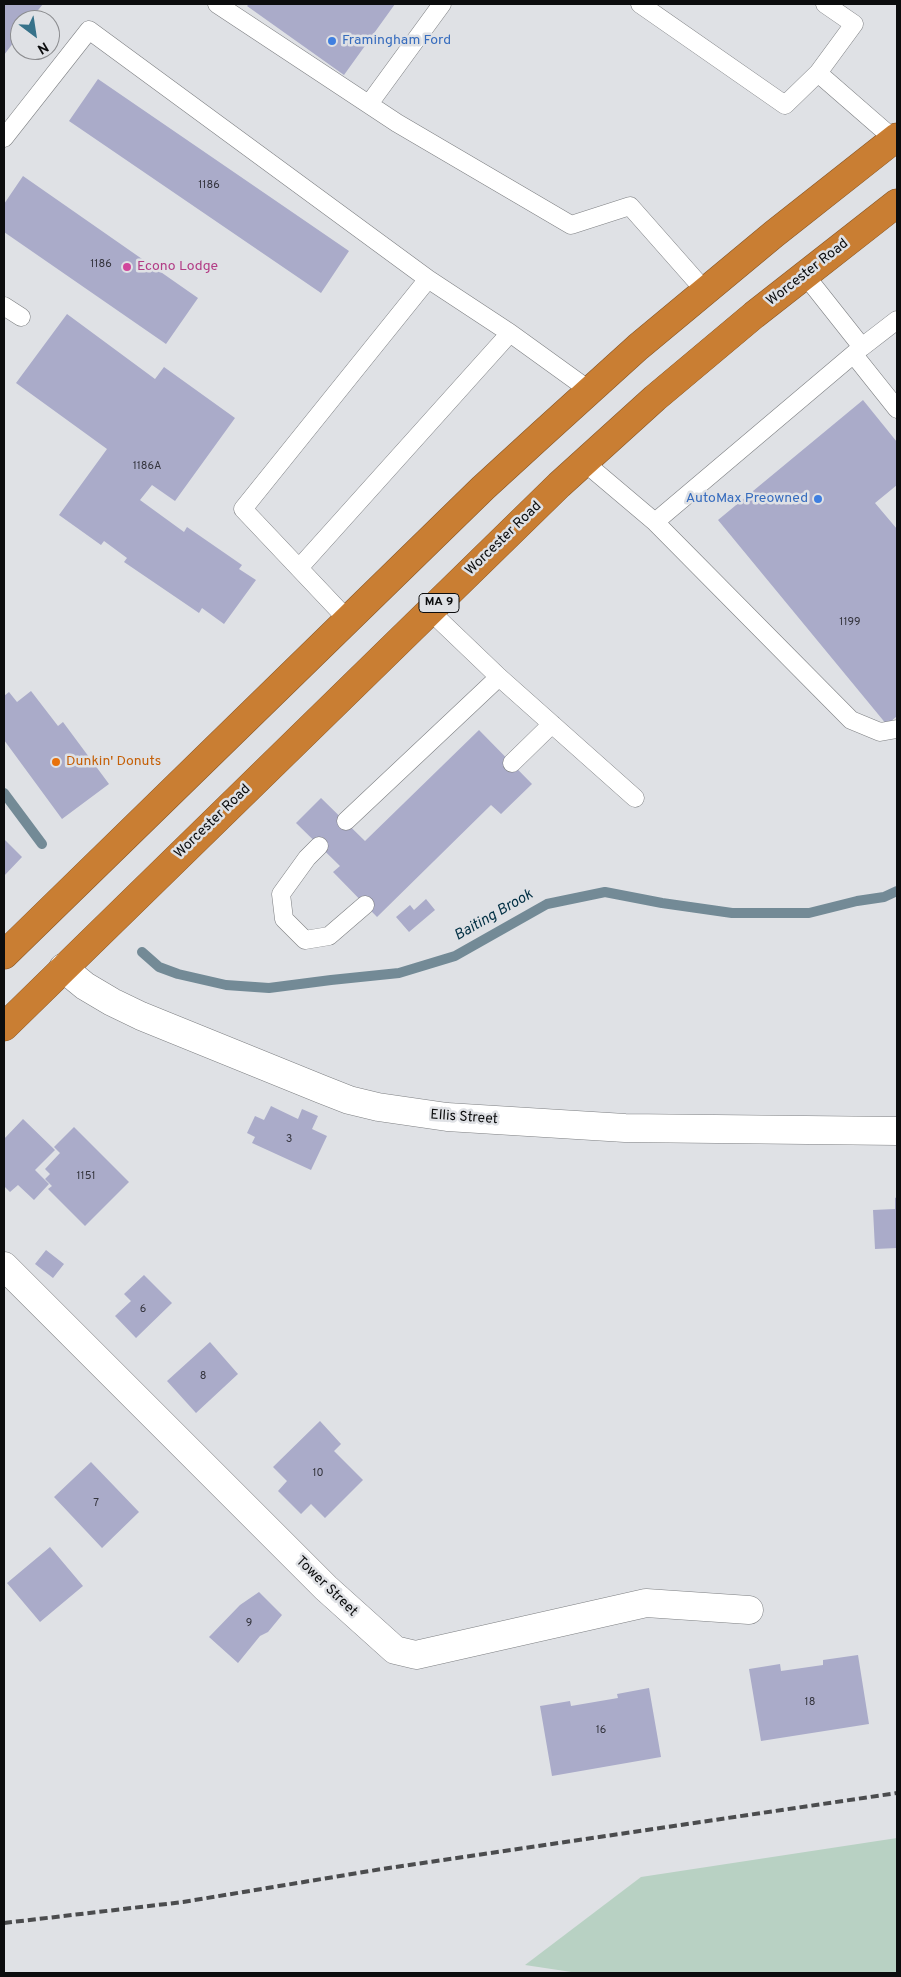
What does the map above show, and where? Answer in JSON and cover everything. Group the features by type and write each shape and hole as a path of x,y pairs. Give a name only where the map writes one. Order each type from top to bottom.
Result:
{"highway":[{"path":"4,952 483,488 589,390 704,291 896,138"},
{"name":"Worcester Road","path":"4,1027 584,462 655,398 805,275 897,203"}],"street":[{"name":"Ellis Street","path":"63,968 85,986 141,1016 349,1100 378,1107 447,1117 626,1128 897,1131"},
{"name":"Tower Street","path":"4,1266 326,1588 395,1650 416,1654 646,1603 749,1610"}],"lane":[{"path":"217,4 397,123 571,225 630,206 704,291"},
{"path":"369,104 442,4"},
{"path":"640,4 785,105 818,73 854,24 825,4"},
{"path":"4,138 88,30 428,279 589,390"},
{"path":"818,73 896,138"},
{"path":"805,275 897,409"},
{"path":"348,620 244,509 428,279"},
{"path":"4,306 22,317"},
{"path":"655,522 897,320"},
{"path":"299,568 510,334"},
{"path":"584,462 655,522 851,720 880,732 897,729"},
{"path":"430,611 499,677 635,798"},
{"path":"346,822 499,677"},
{"path":"512,763 552,724"},
{"path":"319,846 306,858 281,894 284,919 305,940 329,936 365,905"}],"green space":[{"path":"897,1838 897,1973 578,1973 525,1965 641,1877"}],"building":[{"path":"4,4 43,4 38,10 10,10 10,47 4,55"},
{"name":"Framingham Ford","path":"249,4 395,4 344,75 247,6"},
{"path":"98,79 349,251 321,293 69,121"},
{"path":"23,176 198,298 166,344 4,232 4,204"},
{"path":"67,314 155,379 164,367 235,418 175,501 152,485 140,500 184,532 187,527 242,565 239,569 256,580 224,624 202,608 199,613 124,562 127,558 104,541 101,545 59,515 107,449 16,383"},
{"path":"863,400 897,442 897,485 875,503 897,529 897,716 887,725 718,520"},
{"name":"Dunkin' Donuts","path":"31,691 58,726 63,722 109,784 62,819 4,740 4,696 9,692 17,702"},
{"path":"479,730 532,784 501,814 491,805 377,917 333,872 340,866 296,823 321,798 365,841"},
{"path":"4,839 22,857 4,876"},
{"path":"426,899 435,910 409,932 396,917 410,905 414,910"},
{"path":"271,1106 298,1119 302,1109 318,1116 312,1129 327,1136 311,1170 252,1143 255,1137 247,1133 255,1116 264,1120"},
{"path":"23,1119 55,1150 35,1170 49,1184 34,1200 18,1185 10,1192 4,1186 4,1139"},
{"path":"74,1127 129,1182 85,1226 48,1189 52,1186 45,1179 50,1174 45,1169 60,1153 54,1147"},
{"path":"897,1197 897,1248 875,1249 873,1210 895,1209 895,1198"},
{"path":"46,1250 64,1264 53,1278 35,1264"},
{"path":"144,1275 172,1303 136,1338 115,1316 131,1301 124,1294"},
{"path":"210,1342 238,1374 196,1413 167,1381"},
{"path":"320,1421 341,1444 334,1451 363,1480 325,1518 311,1504 301,1514 278,1491 287,1481 273,1467"},
{"path":"91,1462 139,1512 102,1548 54,1497"},
{"path":"50,1547 83,1586 40,1622 7,1583"},
{"path":"259,1592 282,1615 268,1632 260,1636 238,1663 209,1637 240,1605"},
{"path":"858,1655 869,1724 761,1741 749,1669 780,1664 781,1671 823,1665 823,1660"},
{"path":"649,1688 661,1757 552,1776 540,1706 570,1701 571,1706 618,1698 617,1694"}],"waterway":[{"name":"Baiting Brook","path":"4,793 42,844"},
{"name":"Baiting Brook","path":"142,952 159,967 178,974 226,985 269,988 399,973 455,956 547,904 605,892 662,903 732,913 809,913 857,901 884,897 897,891"}],"railway":[{"path":"4,1923 183,1902 382,1869 897,1793"}],"place":[{"name":"Framingham Ford","path":"332,41"},
{"name":"Econo Lodge","path":"127,267"},
{"name":"AutoMax Preowned","path":"818,499"},
{"name":"Dunkin' Donuts","path":"56,762"}]}
